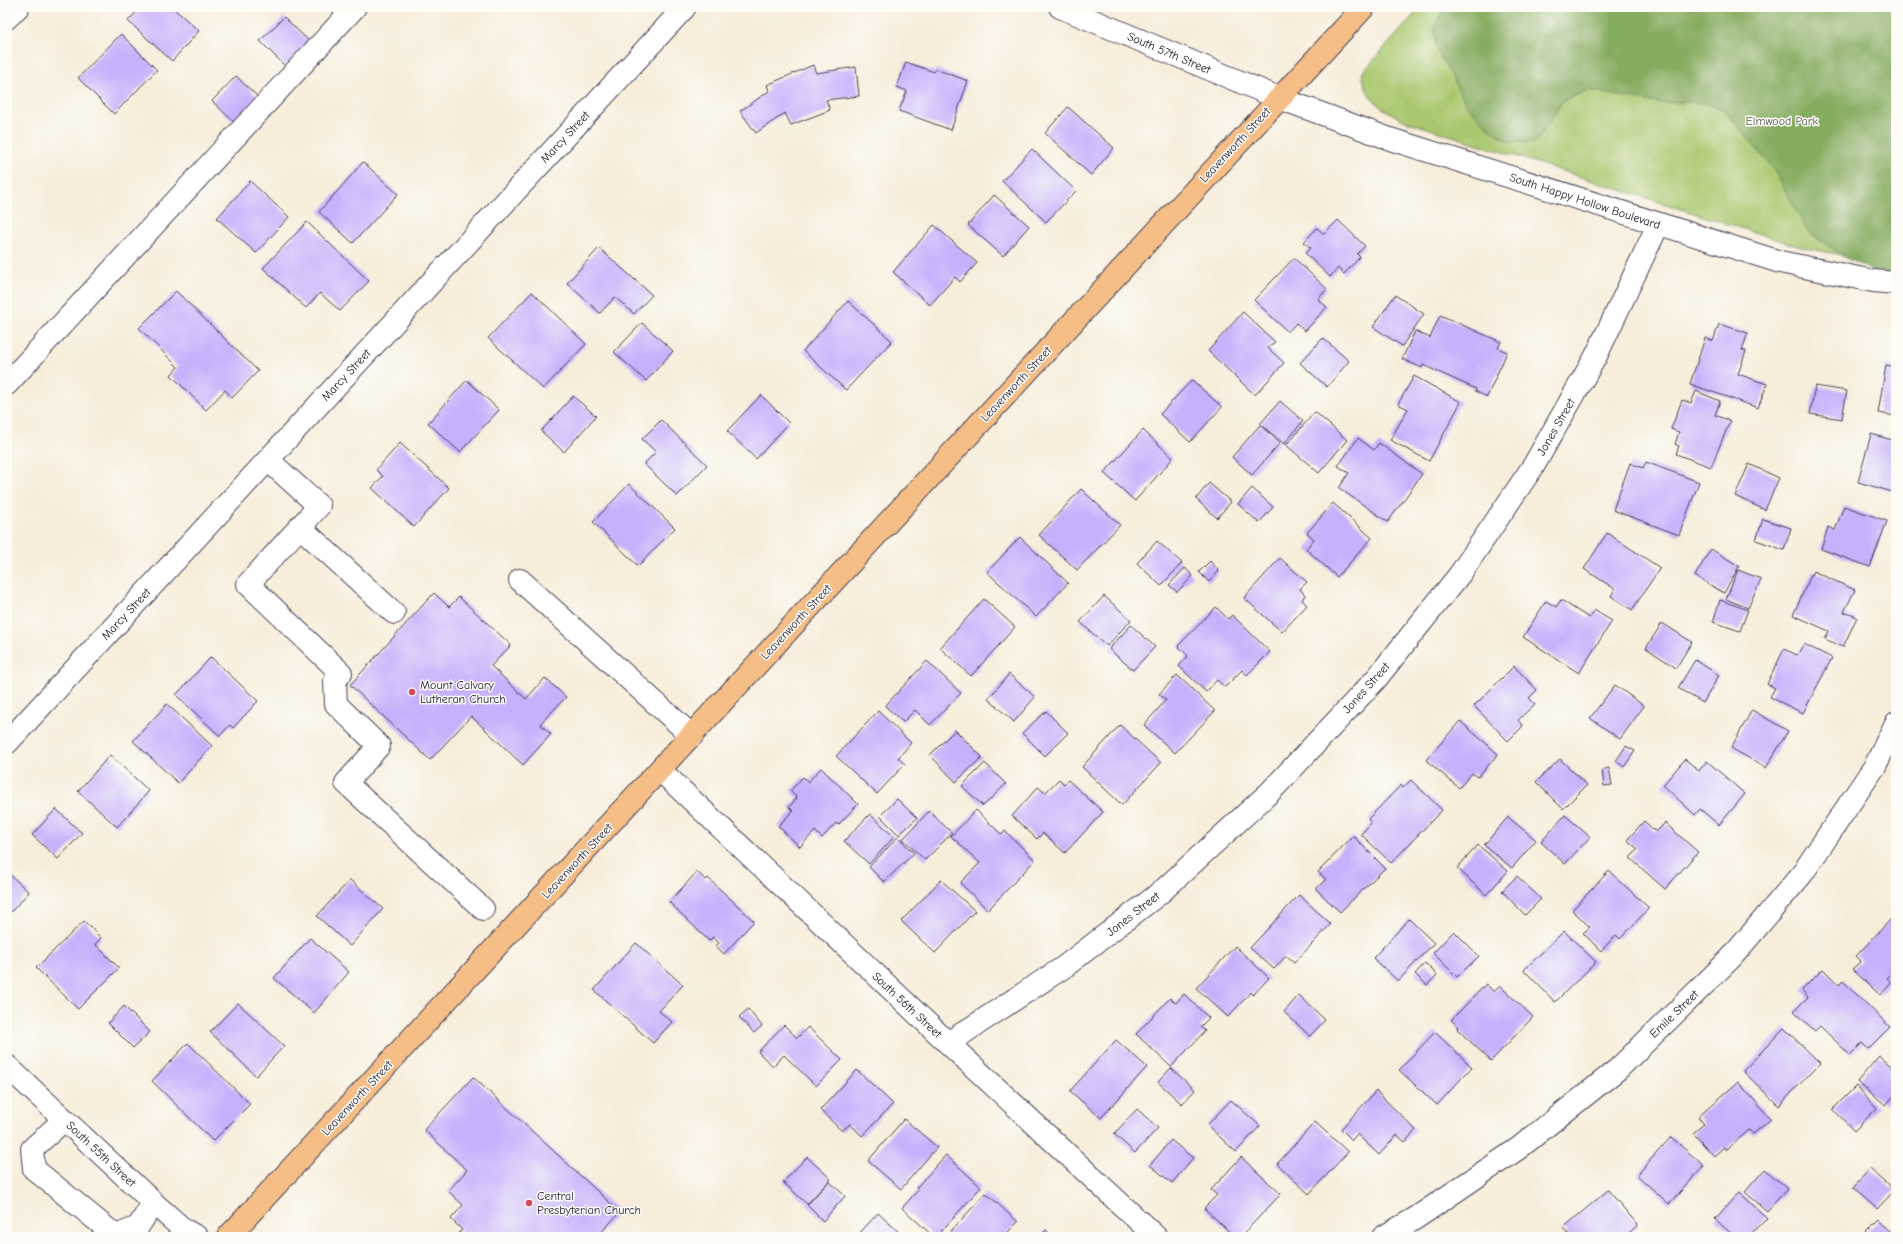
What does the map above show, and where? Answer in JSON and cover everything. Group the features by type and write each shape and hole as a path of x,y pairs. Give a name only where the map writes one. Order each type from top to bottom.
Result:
{"main road":[{"name":"Leavenworth Street","path":"228,1237 1364,7"}],"street":[{"path":"7,18 18,7"},
{"path":"7,384 355,7"},
{"name":"Marcy Street","path":"7,743 685,7"},
{"name":"South 57th Street","path":"1060,7 1279,98"},
{"name":"South Happy Hollow Boulevard","path":"1279,98 1390,139 1658,225 1780,262 1873,281 1896,283"},
{"name":"Jones Street","path":"948,1043 1064,967 1160,893 1271,790 1376,679 1460,574 1534,465 1596,356 1658,225"},
{"path":"268,460 319,506 248,584 341,673 335,681 336,704 379,746 346,783 483,909"},
{"path":"300,527 394,613"},
{"path":"520,580 692,736"},
{"name":"Emile Street","path":"1383,1237 1416,1218 1519,1148 1618,1069 1731,958 1802,874 1875,766 1895,725"},
{"name":"South 56th Street","path":"660,770 948,1043 1156,1237"},
{"name":"South 55th Street","path":"7,1066 154,1203 183,1228 197,1237"},
{"path":"64,1120 32,1149 34,1168 116,1236 138,1228 154,1203"}],"green space":[{"name":"Elmwood Park","path":"1421,7 1896,7 1884,263 1800,247 1405,121 1382,108 1371,98 1364,83 1362,73"},
{"name":"Elmwood Park","path":"1443,7 1896,7 1896,275 1883,276 1844,257 1808,232 1772,167 1723,108 1695,102 1657,103 1588,90 1562,102 1536,143 1509,142 1490,129 1467,106 1436,48 1435,28"}],"building":[{"path":"141,7 172,7 199,31 172,61 128,21"},
{"path":"284,17 311,43 287,68 260,41"},
{"path":"121,34 157,70 114,114 78,78"},
{"path":"906,62 934,72 936,69 968,81 951,130 899,111 907,91 897,87"},
{"path":"813,65 816,73 856,67 859,96 826,100 830,110 791,125 785,113 756,133 740,111 769,91 767,85"},
{"path":"236,76 259,98 235,123 212,101"},
{"path":"1068,107 1114,148 1091,175 1045,133"},
{"path":"1032,149 1076,191 1046,222 1002,181"},
{"path":"363,162 398,194 353,243 319,212"},
{"path":"250,181 289,217 256,253 217,218"},
{"path":"994,195 1029,226 1003,256 968,225"},
{"path":"1338,220 1365,246 1357,254 1360,257 1344,274 1338,268 1330,277 1305,253 1311,248 1304,242 1317,228 1324,234"},
{"path":"307,222 369,281 340,311 320,293 306,308 263,268"},
{"path":"934,225 977,263 960,282 955,277 930,305 893,272"},
{"path":"599,248 652,295 634,314 615,297 600,313 567,283"},
{"path":"1294,258 1327,289 1318,299 1327,307 1305,331 1296,323 1288,332 1254,300"},
{"path":"176,291 258,371 232,398 225,390 206,410 171,375 178,367 139,328"},
{"path":"532,292 586,344 543,389 488,338"},
{"path":"1395,295 1424,314 1402,346 1373,327"},
{"path":"848,301 892,341 846,390 803,351"},
{"path":"1243,312 1275,342 1268,348 1284,363 1255,395 1208,351"},
{"path":"1440,315 1501,342 1498,348 1507,352 1487,397 1475,391 1476,389 1423,365 1422,368 1402,359 1415,331 1430,338"},
{"path":"642,323 673,351 646,381 614,352"},
{"path":"1719,324 1748,333 1742,350 1746,351 1738,374 1767,384 1758,408 1690,384 1705,338 1713,341"},
{"path":"1323,338 1349,361 1327,387 1300,363"},
{"path":"1886,365 1896,367 1896,416 1878,413"},
{"path":"1414,376 1461,402 1429,461 1390,440 1408,409 1398,404"},
{"path":"467,380 499,410 460,452 428,423"},
{"path":"1192,380 1222,407 1190,442 1160,414"},
{"path":"1815,386 1847,391 1842,419 1810,414"},
{"path":"1696,391 1720,401 1715,415 1730,421 1711,467 1676,454 1679,446 1675,444 1679,432 1671,429 1682,400 1691,403"},
{"path":"761,395 789,423 756,459 727,431"},
{"path":"573,396 596,416 564,452 541,431"},
{"path":"1280,401 1303,421 1284,444 1260,424"},
{"path":"1315,412 1347,440 1319,473 1286,445"},
{"path":"661,420 707,465 677,496 644,464 656,452 642,439"},
{"path":"1260,425 1280,443 1252,475 1232,457"},
{"path":"1143,430 1173,458 1135,501 1104,473"},
{"path":"1871,434 1896,441 1896,493 1858,482"},
{"path":"1358,438 1374,450 1379,443 1422,474 1388,522 1339,488 1349,473 1338,466"},
{"path":"400,443 449,488 414,527 372,488 383,476 376,470"},
{"path":"1646,462 1699,482 1679,535 1613,510 1630,463 1643,468"},
{"path":"1749,464 1779,478 1765,510 1735,496"},
{"path":"1209,483 1231,502 1217,518 1196,499"},
{"path":"629,484 675,528 638,566 593,522"},
{"path":"1252,488 1273,507 1259,523 1238,504"},
{"path":"1081,489 1120,525 1077,570 1039,535"},
{"path":"1333,503 1372,538 1337,577 1306,549 1314,539 1307,533"},
{"path":"1844,506 1887,521 1870,567 1821,549 1828,527 1835,530"},
{"path":"1763,519 1791,528 1784,550 1756,540"},
{"path":"1607,533 1660,568 1632,610 1611,596 1615,589 1584,569"},
{"path":"1020,537 1068,583 1036,617 987,572"},
{"path":"1157,541 1182,563 1161,586 1137,563"},
{"path":"1711,549 1739,566 1724,593 1695,576"},
{"path":"1280,558 1307,582 1300,589 1305,595 1302,600 1307,605 1282,632 1244,598"},
{"path":"1210,561 1219,571 1209,582 1199,572"},
{"path":"1185,568 1193,576 1177,592 1169,585"},
{"path":"1738,570 1761,579 1748,608 1726,599"},
{"path":"1813,571 1855,590 1844,612 1857,617 1843,647 1825,639 1829,631 1793,615"},
{"path":"434,593 449,607 459,597 511,645 491,666 526,699 545,678 566,697 540,724 551,734 523,765 471,716 430,760 350,685"},
{"path":"1104,596 1131,620 1107,646 1080,622"},
{"path":"984,599 1015,627 971,676 940,648"},
{"path":"1561,600 1589,618 1594,610 1612,621 1579,673 1523,637 1546,601 1556,607"},
{"path":"1720,600 1748,610 1740,631 1713,622"},
{"path":"1216,607 1228,619 1232,615 1270,652 1247,675 1242,670 1225,687 1217,680 1206,692 1179,666 1188,656 1178,646"},
{"path":"1662,623 1692,642 1676,668 1646,648"},
{"path":"1131,625 1155,647 1133,670 1109,649"},
{"path":"1804,644 1832,658 1803,713 1770,697 1775,688 1767,684 1784,649 1797,655"},
{"path":"211,657 258,701 233,728 230,725 220,736 176,695"},
{"path":"1695,660 1719,675 1703,703 1678,688"},
{"path":"927,661 961,693 930,725 915,710 903,722 885,706"},
{"path":"1514,666 1537,690 1529,698 1535,704 1518,720 1523,726 1508,741 1474,706"},
{"path":"1009,674 1035,697 1014,722 988,699"},
{"path":"1177,675 1215,711 1175,753 1144,725 1166,700 1159,694"},
{"path":"1615,685 1644,706 1620,739 1590,718"},
{"path":"167,704 212,746 178,783 133,741"},
{"path":"1752,710 1788,731 1766,768 1731,748"},
{"path":"878,711 911,743 898,758 905,764 877,794 836,756"},
{"path":"1046,711 1068,733 1045,756 1022,733"},
{"path":"1460,721 1498,754 1478,777 1472,773 1459,788 1426,760"},
{"path":"1120,725 1161,763 1122,805 1082,767"},
{"path":"955,730 982,757 956,782 930,755"},
{"path":"1626,746 1635,751 1624,767 1616,761"},
{"path":"110,755 149,791 117,827 78,791"},
{"path":"1560,759 1587,785 1563,809 1536,782"},
{"path":"1685,759 1699,771 1707,761 1745,794 1719,825 1700,809 1695,815 1663,785"},
{"path":"985,763 1006,784 983,806 962,786"},
{"path":"821,768 858,804 838,825 836,823 822,838 815,831 800,847 778,826 793,811 789,807 797,798 790,791 803,777 808,782"},
{"path":"1609,768 1612,785 1604,786 1602,770"},
{"path":"1059,779 1064,784 1068,780 1103,812 1065,853 1043,833 1037,839 1012,816 1038,787 1045,793"},
{"path":"1411,780 1442,810 1391,863 1361,834 1371,823 1368,819 1401,785 1403,788"},
{"path":"897,799 917,818 899,835 880,816"},
{"path":"56,809 82,833 58,859 32,835"},
{"path":"976,810 1002,835 1005,831 1035,860 988,910 960,883 980,863 951,836"},
{"path":"929,811 952,833 925,860 903,839"},
{"path":"870,814 894,837 869,864 844,841"},
{"path":"1565,815 1590,837 1565,864 1541,842"},
{"path":"1508,817 1536,840 1512,868 1484,845"},
{"path":"1644,821 1656,832 1665,823 1698,852 1665,889 1630,858 1638,849 1627,840"},
{"path":"1353,836 1385,868 1340,912 1316,889 1326,879 1318,872"},
{"path":"898,837 914,853 884,882 869,867"},
{"path":"1478,845 1508,871 1486,895 1457,868"},
{"path":"1609,871 1649,908 1620,939 1616,935 1601,951 1583,933 1590,927 1572,910"},
{"path":"7,872 29,892 11,912 7,908"},
{"path":"697,872 706,880 708,878 754,921 724,954 716,946 719,943 713,937 709,941 669,902"},
{"path":"1517,876 1541,899 1525,915 1502,891"},
{"path":"350,880 383,909 350,946 317,916"},
{"path":"941,880 975,911 935,953 901,921"},
{"path":"1299,895 1331,924 1294,963 1286,956 1274,969 1250,948"},
{"path":"1893,917 1896,920 1896,969 1887,978 1891,982 1880,995 1852,969 1861,961 1856,956"},
{"path":"1409,919 1434,943 1398,981 1373,958"},
{"path":"84,921 101,938 95,944 119,968 78,1009 36,968"},
{"path":"1454,931 1479,956 1457,977 1433,953"},
{"path":"1564,931 1596,962 1555,1002 1524,970"},
{"path":"310,938 349,972 314,1013 274,978"},
{"path":"636,943 683,985 659,1011 672,1022 653,1043 594,990"},
{"path":"1235,946 1269,978 1253,995 1251,992 1228,1017 1196,988"},
{"path":"1425,963 1437,975 1427,985 1415,974"},
{"path":"1823,969 1839,985 1843,981 1890,1027 1868,1049 1862,1043 1850,1055 1820,1026 1815,1031 1794,1011 1808,997 1802,990"},
{"path":"1486,984 1494,992 1500,986 1533,1017 1491,1061 1457,1029 1459,1027 1451,1020"},
{"path":"1184,994 1209,1018 1200,1027 1205,1031 1171,1067 1136,1034 1170,998 1176,1003"},
{"path":"1299,995 1325,1020 1310,1036 1284,1012"},
{"path":"238,1003 284,1046 256,1076 210,1032"},
{"path":"124,1006 150,1032 133,1048 108,1023"},
{"path":"748,1009 762,1026 754,1033 739,1017"},
{"path":"784,1025 797,1038 808,1027 842,1060 816,1086 784,1055 773,1066 758,1052"},
{"path":"1784,1028 1820,1063 1779,1106 1743,1071"},
{"path":"1435,1032 1472,1067 1437,1105 1399,1070"},
{"path":"1116,1040 1147,1067 1101,1118 1070,1091"},
{"path":"188,1043 250,1104 213,1141 152,1081"},
{"path":"1879,1056 1896,1070 1896,1093 1886,1105 1857,1082"},
{"path":"1171,1068 1195,1090 1182,1104 1158,1082"},
{"path":"857,1070 893,1104 862,1136 850,1124 842,1131 820,1110"},
{"path":"473,1077 620,1212 597,1237 456,1237 462,1230 451,1219 463,1205 448,1191 467,1170 424,1130"},
{"path":"1738,1082 1771,1119 1753,1134 1749,1130 1726,1150 1724,1147 1714,1156 1693,1133 1704,1124 1698,1117"},
{"path":"1856,1086 1877,1108 1854,1131 1833,1109"},
{"path":"1376,1091 1416,1130 1405,1142 1397,1135 1379,1155 1357,1134 1352,1140 1341,1129"},
{"path":"1231,1100 1260,1126 1236,1152 1207,1125"},
{"path":"1137,1109 1158,1128 1135,1153 1114,1134"},
{"path":"904,1119 937,1147 901,1189 868,1161"},
{"path":"1315,1122 1348,1152 1309,1194 1277,1164"},
{"path":"1671,1137 1704,1166 1669,1204 1637,1175"},
{"path":"1171,1140 1193,1158 1172,1183 1150,1165"},
{"path":"946,1155 981,1187 936,1237 934,1237 902,1208 918,1190 916,1188"},
{"path":"807,1157 831,1179 807,1204 783,1182"},
{"path":"1241,1157 1281,1194 1240,1237 1235,1237 1204,1208 1217,1195 1211,1190"},
{"path":"1765,1169 1787,1189 1767,1211 1745,1192"},
{"path":"1870,1169 1894,1190 1877,1208 1853,1187"},
{"path":"829,1181 845,1196 823,1221 807,1205"},
{"path":"1608,1190 1638,1225 1624,1237 1571,1237 1563,1228"},
{"path":"1739,1192 1767,1218 1749,1237 1735,1237 1715,1219"},
{"path":"986,1193 1018,1222 1003,1237 951,1237 948,1234"},
{"path":"878,1213 902,1235 901,1237 856,1237"},
{"path":"1880,1219 1896,1237 1872,1237 1867,1232"},
{"path":"1046,1230 1053,1237 1039,1237"}],"place":[{"name":"Mount Calvary Lutheran Church","path":"412,692"},
{"name":"Central Presbyterian Church","path":"529,1203"}]}
